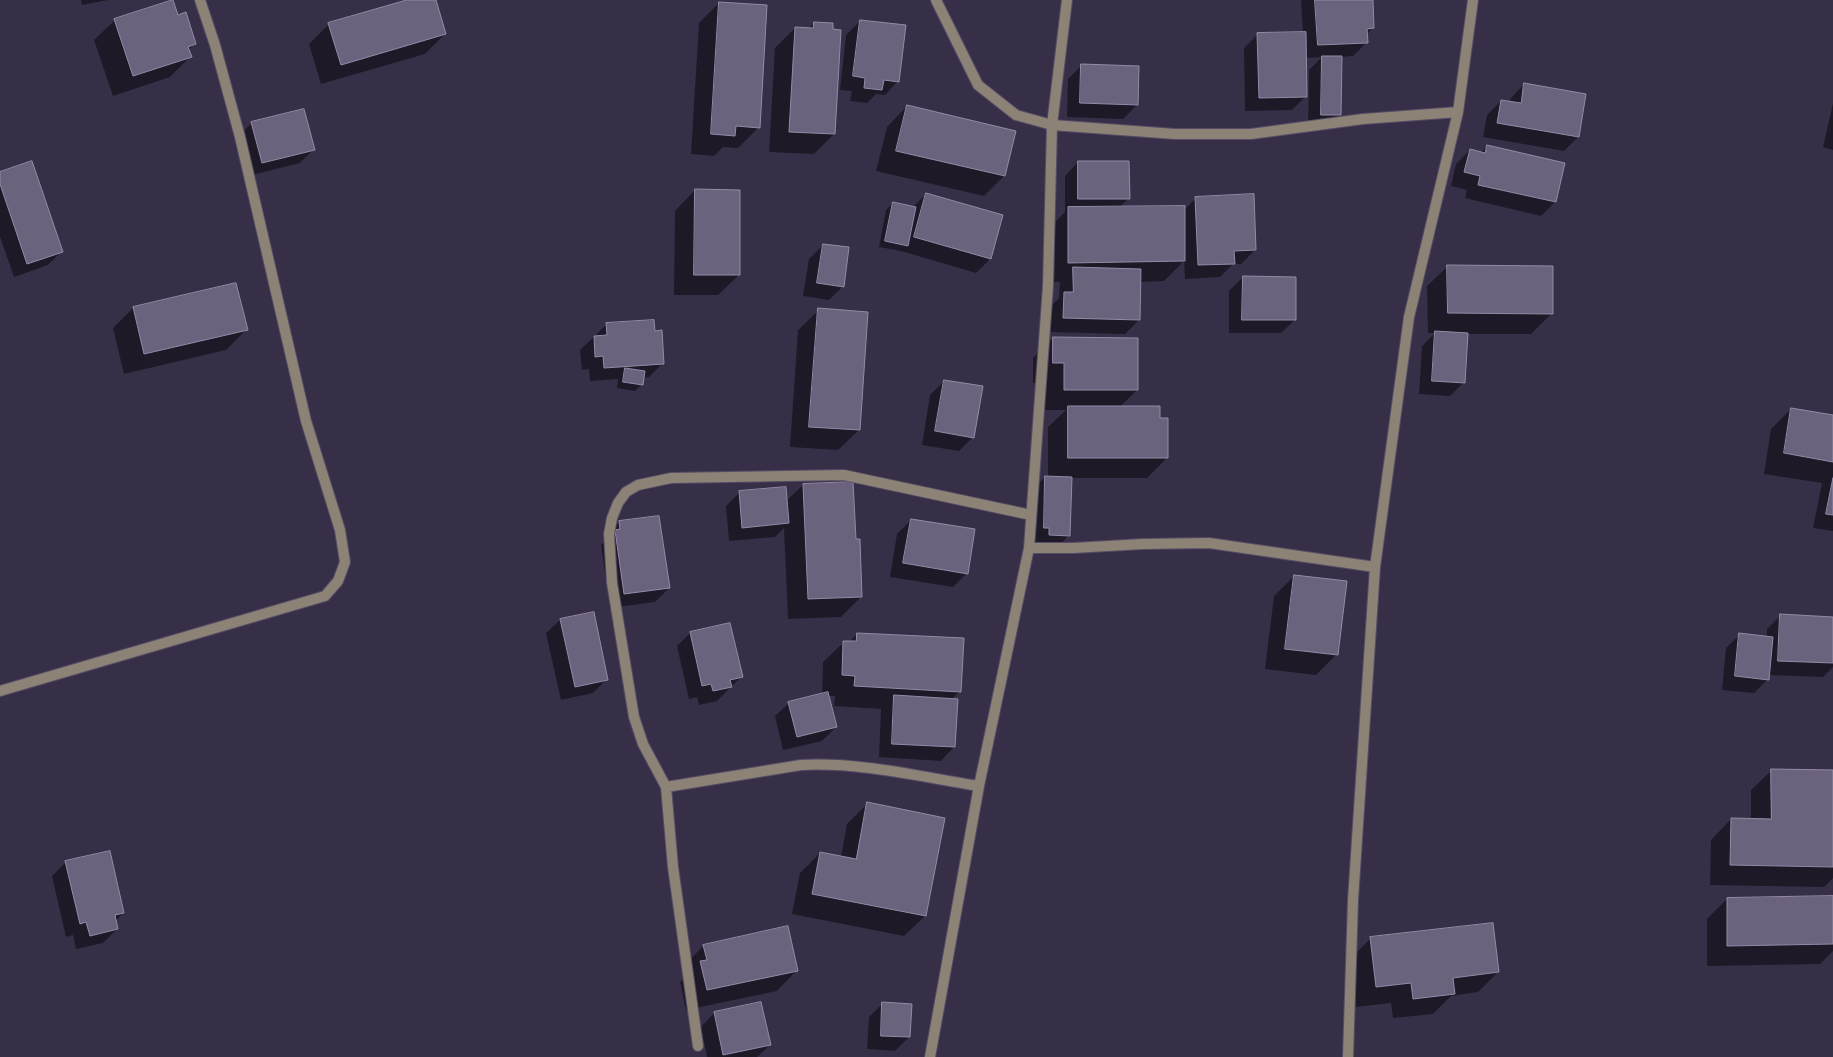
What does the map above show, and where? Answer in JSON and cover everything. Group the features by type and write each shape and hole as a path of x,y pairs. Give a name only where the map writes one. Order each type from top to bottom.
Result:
{"street":[{"path":"0,691 325,596 332,590 342,572 345,562 340,530 306,421 240,137 215,45 200,0"},
{"path":"936,0 978,86 1016,115 1052,125 1175,134 1251,134 1363,119 1458,112"},
{"path":"930,1057 979,786 1029,548 1048,286 1052,125 1067,0"},
{"path":"1348,1057 1353,900 1375,567 1409,317 1458,112 1473,0"},
{"path":"698,1046 672,867 666,787 643,744 634,717 612,583 609,534 612,518 626,492 638,485 671,478 844,475 1032,515"},
{"path":"1029,548 1209,543 1375,567"},
{"path":"666,787 801,765 823,764 859,767 979,786"}],"building":[{"path":"173,0 178,15 186,12 196,44 188,47 192,57 133,76 114,19"},
{"path":"407,0 436,0 446,34 341,65 328,23"},
{"path":"1315,0 1373,0 1374,28 1367,29 1368,43 1318,45"},
{"path":"719,2 767,5 760,128 736,126 735,136 711,134"},
{"path":"860,20 906,25 899,82 884,80 882,90 864,88 865,78 853,76"},
{"path":"814,22 833,23 833,29 841,30 835,134 789,132 795,27 813,28"},
{"path":"1306,32 1307,97 1259,98 1257,33"},
{"path":"1322,56 1342,56 1341,115 1321,115"},
{"path":"1081,64 1139,66 1138,105 1080,103"},
{"path":"1524,83 1586,94 1579,137 1497,123 1501,100 1521,103"},
{"path":"907,105 1016,131 1005,176 896,151"},
{"path":"304,109 315,150 262,163 251,122"},
{"path":"1487,145 1565,163 1556,202 1478,185 1480,176 1464,172 1470,149 1485,153"},
{"path":"32,161 63,252 27,264 0,184 0,172"},
{"path":"1078,161 1129,161 1130,199 1078,199"},
{"path":"695,189 740,190 740,275 694,275"},
{"path":"926,193 1003,215 991,259 914,237"},
{"path":"1254,194 1256,250 1234,251 1235,264 1198,265 1195,197"},
{"path":"893,202 916,207 908,246 885,241"},
{"path":"1185,206 1185,261 1068,263 1068,207"},
{"path":"823,244 849,247 844,287 817,283"},
{"path":"1447,265 1553,266 1553,314 1448,313"},
{"path":"1073,267 1141,269 1140,320 1063,318 1064,292 1073,292"},
{"path":"1243,276 1296,277 1296,320 1242,320"},
{"path":"236,283 248,330 144,354 133,307"},
{"path":"818,308 868,312 860,430 809,427"},
{"path":"654,320 655,331 662,330 664,364 604,368 603,356 595,357 594,336 607,335 606,323"},
{"path":"1435,331 1468,333 1465,383 1432,381"},
{"path":"1053,337 1138,338 1138,390 1064,390 1064,363 1053,363"},
{"path":"625,368 645,371 643,385 623,382"},
{"path":"944,380 983,386 974,438 935,431"},
{"path":"1068,406 1160,406 1160,418 1168,418 1168,458 1068,458"},
{"path":"1791,408 1833,415 1833,462 1784,453"},
{"path":"1045,476 1072,477 1070,536 1049,535 1049,528 1044,528"},
{"path":"1833,478 1833,515 1826,514"},
{"path":"853,482 856,539 860,539 862,597 808,599 803,484"},
{"path":"786,487 789,523 742,528 739,491"},
{"path":"659,516 670,588 624,594 615,530 620,529 619,521"},
{"path":"911,519 975,529 968,574 903,563"},
{"path":"1294,575 1347,581 1338,655 1285,649"},
{"path":"594,612 608,680 575,687 560,619"},
{"path":"1780,614 1833,617 1833,663 1778,661"},
{"path":"730,623 743,677 730,680 732,687 713,691 711,684 702,686 690,632"},
{"path":"857,633 964,638 961,692 854,686 855,676 842,675 843,641 856,641"},
{"path":"1739,633 1773,637 1769,680 1735,676"},
{"path":"828,692 837,727 797,737 788,702"},
{"path":"894,695 958,699 955,747 892,744"},
{"path":"1771,769 1833,770 1833,867 1730,865 1731,818 1771,819"},
{"path":"867,802 945,818 926,916 812,894 820,852 856,859"},
{"path":"110,851 124,913 115,915 118,929 90,936 86,922 80,924 65,861"},
{"path":"1833,896 1833,944 1727,946 1727,898"},
{"path":"1493,923 1499,972 1453,978 1455,994 1413,999 1411,983 1376,987 1370,937"},
{"path":"788,926 798,971 707,990 700,961 707,960 703,945"},
{"path":"761,1002 771,1045 723,1055 714,1012"},
{"path":"882,1002 912,1004 910,1037 881,1036"}]}
